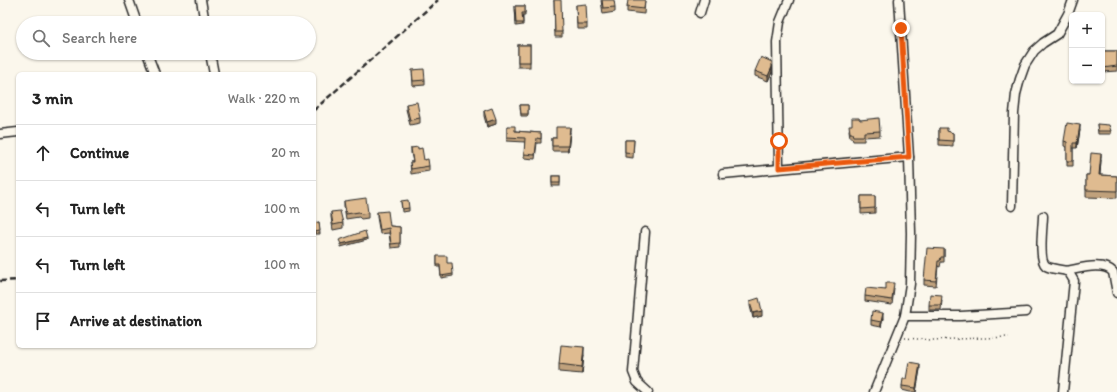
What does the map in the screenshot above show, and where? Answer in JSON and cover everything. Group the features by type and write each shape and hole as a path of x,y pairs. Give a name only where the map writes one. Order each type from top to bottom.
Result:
{"street":[{"path":"129,0 135,16"},
{"path":"201,0 204,16"},
{"path":"700,14 704,0"},
{"path":"779,168 777,42 780,22 789,0"},
{"path":"874,392 905,316 910,277 911,233 909,157 899,0"},
{"path":"1012,206 1014,113 1016,94 1020,79 1025,65 1034,51 1058,32 1068,14 1073,0"},
{"path":"150,60 154,72"},
{"path":"211,60 214,72"},
{"path":"0,134 16,132"},
{"path":"723,174 909,157"},
{"path":"1043,216 1042,252 1044,263 1047,266 1069,272 1074,281 1063,392"},
{"path":"645,232 633,372 637,382 648,392"},
{"path":"1066,271 1096,267 1107,268 1113,272 1117,293"},
{"path":"905,316 961,316 1026,312"}],"path":[{"path":"897,337 931,340 1009,337"}],"building":[{"path":"554,0 561,0 562,32 555,32"},
{"path":"602,0 614,0 615,7 603,8"},
{"path":"628,0 645,0 644,9 627,7"},
{"path":"586,4 587,24 577,24 576,5"},
{"path":"515,6 525,6 525,13 522,13 523,23 516,23"},
{"path":"518,45 530,45 530,62 518,62"},
{"path":"1105,51 1117,51 1117,66 1105,68"},
{"path":"761,57 772,62 772,67 768,76 755,71"},
{"path":"424,69 425,80 413,81 412,70"},
{"path":"417,102 420,118 410,120 406,104"},
{"path":"520,105 528,105 528,114 521,114"},
{"path":"492,108 496,119 487,122 484,111"},
{"path":"852,118 859,118 860,120 879,118 880,131 864,132 864,136 853,136 852,133 850,133 849,125 852,125"},
{"path":"1067,123 1080,125 1077,143 1073,143 1073,161 1067,161 1067,142 1064,141"},
{"path":"1097,124 1109,125 1111,131 1098,131"},
{"path":"507,126 515,126 515,131 541,133 541,139 537,138 535,155 524,154 525,138 507,137"},
{"path":"556,127 570,127 568,146 552,146 552,138 556,138"},
{"path":"939,128 947,128 947,131 953,133 953,141 939,140"},
{"path":"625,140 634,140 633,153 625,152"},
{"path":"418,147 418,149 422,148 424,160 428,159 429,166 411,169 410,162 413,162 411,148"},
{"path":"1091,153 1101,154 1099,175 1117,176 1117,191 1086,190 1086,175 1089,175"},
{"path":"552,176 560,176 560,183 552,183"},
{"path":"861,196 875,196 875,208 861,209"},
{"path":"366,198 368,213 361,214 359,212 346,214 344,201"},
{"path":"408,200 409,208 402,209 401,201"},
{"path":"340,211 343,223 333,225 331,212"},
{"path":"388,211 390,226 400,227 400,243 391,244 389,228 380,230 377,212"},
{"path":"319,222 320,231 316,232 316,223"},
{"path":"365,231 367,238 341,244 339,240"},
{"path":"927,248 944,249 944,257 941,257 940,261 938,261 936,281 924,280"},
{"path":"437,256 447,256 447,263 452,263 453,274 441,276 440,265 437,265"},
{"path":"886,283 894,283 892,300 865,296 866,288 886,290"},
{"path":"930,294 942,295 941,305 929,305"},
{"path":"759,298 762,311 753,313 750,301"},
{"path":"872,311 883,313 881,322 871,320"},
{"path":"561,345 584,347 582,367 559,364"},
{"path":"909,362 920,364 916,388 902,386 903,379 906,379"}],"railway":[{"path":"316,108 438,0"},
{"path":"0,281 16,280"}],"route":[{"path":"779,141 779,168 909,157 901,28"}]}
